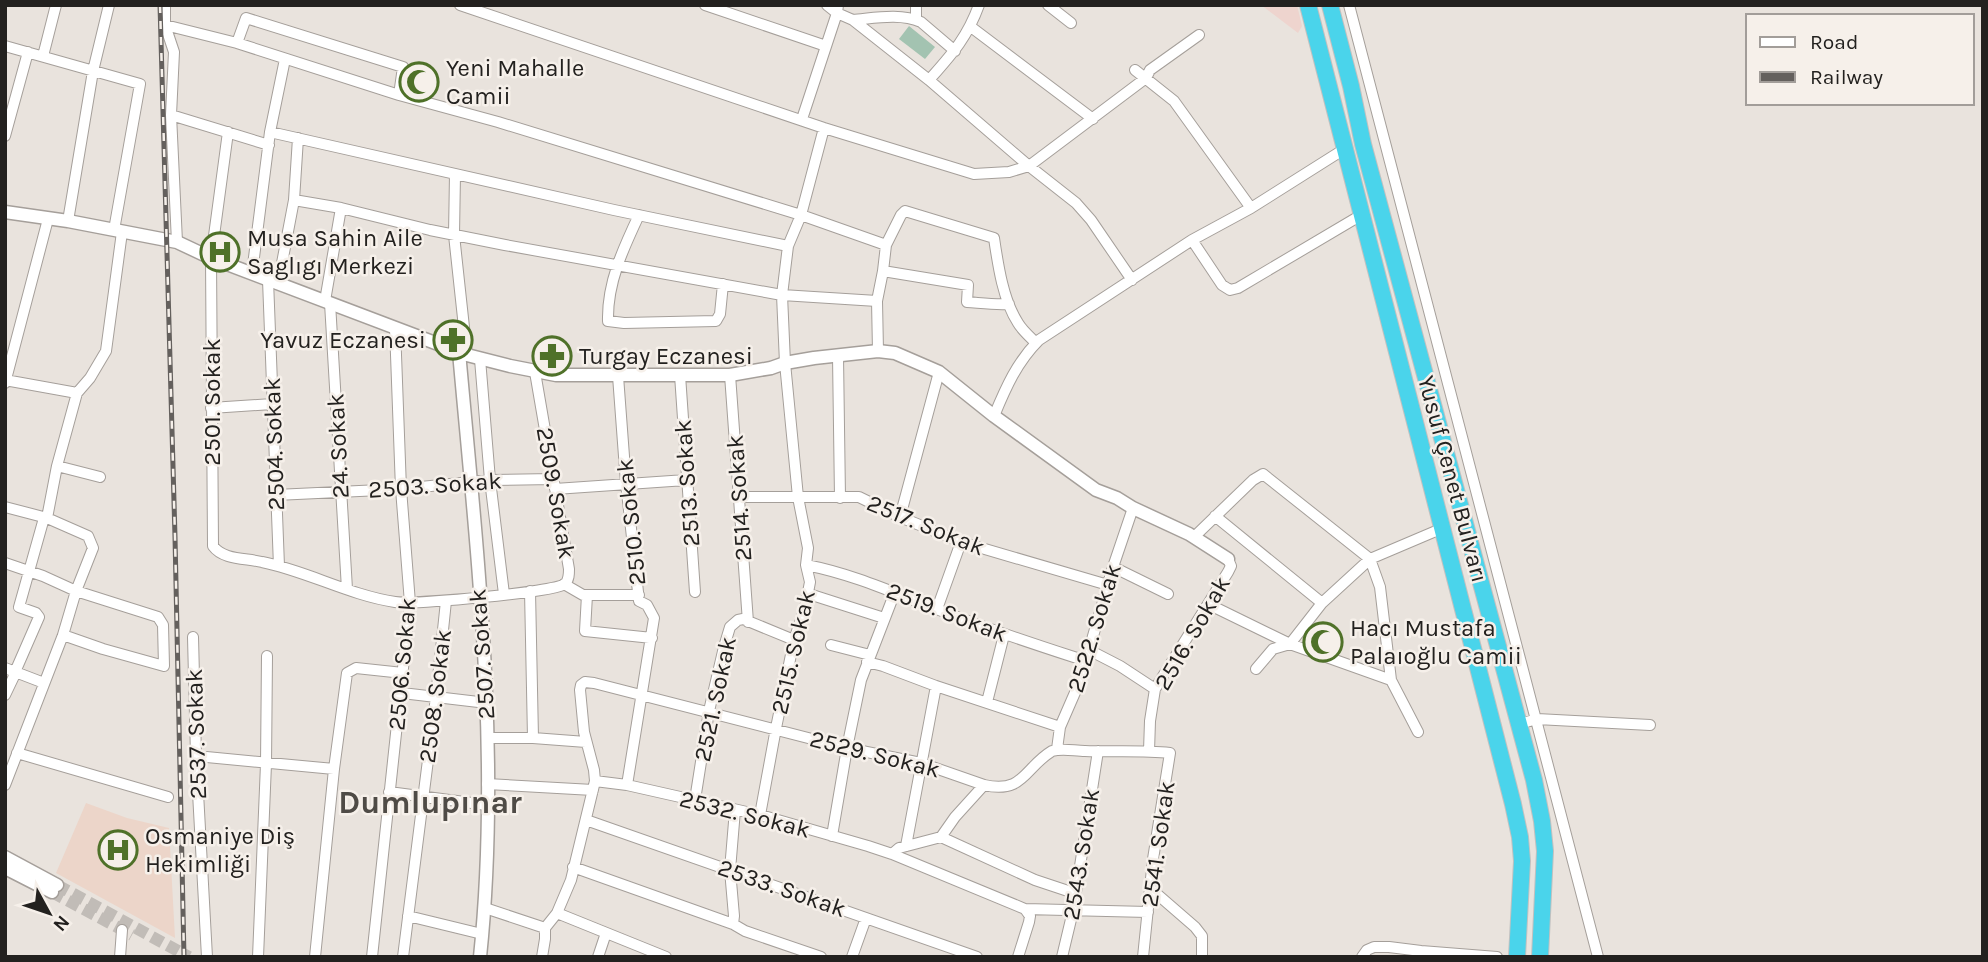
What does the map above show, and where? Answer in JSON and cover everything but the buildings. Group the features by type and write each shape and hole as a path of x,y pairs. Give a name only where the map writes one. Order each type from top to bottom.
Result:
{"highway":[{"name":"Yusuf Çenet Bulvarı","path":"1308,5 1520,836 1522,861 1517,957"},
{"name":"Yusuf Çenet Bulvarı","path":"1330,5 1363,144 1536,789 1544,835 1545,872 1540,957"}],"street":[{"path":"43,56 56,5"},
{"path":"68,221 93,71 109,5"},
{"path":"165,5 165,25 174,52 171,115 177,242"},
{"path":"460,5 824,128 974,174 1009,172 1029,166 1146,78 1150,70 1199,35"},
{"path":"705,5 825,46"},
{"path":"827,5 853,20 929,80 1076,203 1091,220 1132,280"},
{"path":"916,5 916,20"},
{"path":"929,80 955,51 971,27 979,5"},
{"path":"1048,5 1071,23"},
{"path":"1349,5 1598,957"},
{"path":"802,119 838,9"},
{"path":"853,20 895,16 916,20 955,51"},
{"path":"237,43 246,18 403,67 399,95"},
{"path":"165,25 237,43 399,95 498,122 801,215 886,245"},
{"path":"971,27 1093,119"},
{"path":"5,46 140,84 118,231 107,351 77,393 46,518 19,607 36,613 39,617 12,671 5,695"},
{"path":"5,136 28,52"},
{"path":"251,273 270,132 285,59"},
{"path":"1135,70 1174,101 1251,208"},
{"path":"171,115 269,145"},
{"name":"2515. Sokak","path":"760,815 794,640 809,594 810,582 806,565 808,548 798,497 785,363 782,295 788,246 801,215 824,128"},
{"name":"2501. Sokak","path":"228,132 211,258 213,546 217,552 227,556 279,566"},
{"path":"270,132 788,246"},
{"name":"2504. Sokak","path":"279,566 272,404 273,282 294,200 298,138"},
{"path":"994,416 1009,379 1025,354 1036,343 1192,240 1251,208 1346,148"},
{"path":"455,174 454,235 463,353"},
{"path":"294,200 341,208 454,235 782,295 877,301"},
{"name":"24. Sokak","path":"341,208 327,302 347,589"},
{"path":"878,351 877,301 886,245 905,211 994,238 999,270 1009,304 1019,325 1036,343"},
{"path":"5,212 177,242 211,258 463,353 535,372 618,376 730,375 785,363 838,356 878,351 895,354 939,372 1096,491 1117,498 1194,537 1228,559"},
{"path":"1192,240 1222,285 1230,290 1363,214"},
{"path":"639,215 616,264 608,321 716,321 720,314 723,284"},
{"path":"48,219 5,381 77,393"},
{"path":"883,271 968,285 967,302 1009,304"},
{"name":"2506. Sokak","path":"372,957 411,603 401,489 395,328"},
{"name":"2507. Sokak","path":"463,353 487,738 485,908 480,957"},
{"path":"838,356 840,498"},
{"path":"480,359 503,594"},
{"name":"2509. Sokak","path":"411,603 530,591 557,587 567,581 569,569 535,372"},
{"path":"900,517 939,372"},
{"name":"2513. Sokak","path":"680,375 695,592"},
{"name":"2514. Sokak","path":"730,375 748,622"},
{"name":"2510. Sokak","path":"618,376 639,601 647,606 654,618 626,785"},
{"path":"211,408 272,404"},
{"path":"57,466 100,477"},
{"path":"1194,537 1252,480 1263,474 1370,559 1380,587 1391,680 1418,732"},
{"name":"2503. Sokak","path":"276,495 401,489 490,480 554,484 686,480"},
{"name":"2517. Sokak","path":"739,497 859,497 961,542 1108,585"},
{"path":"5,507 46,518 88,537 93,548 63,635 5,785"},
{"name":"2522. Sokak","path":"1057,749 1060,727 1080,681 1133,508"},
{"path":"1215,516 1322,603"},
{"path":"1256,669 1273,649 1290,643 1322,603 1370,559 1443,528"},
{"path":"937,609 961,542"},
{"name":"2516. Sokak","path":"1149,751 1155,689 1231,566 1228,559"},
{"path":"5,562 76,591 158,617 163,625 164,666 63,635"},
{"name":"2519. Sokak","path":"806,565 835,570 1004,635 1120,666 1155,689"},
{"path":"279,566 347,589 395,602 411,603"},
{"path":"1113,567 1168,594"},
{"path":"564,584 587,595 639,595"},
{"path":"530,591 533,738"},
{"path":"832,836 847,748 868,659 895,592"},
{"path":"809,594 884,618"},
{"path":"587,595 585,631 652,638"},
{"name":"2508. Sokak","path":"403,957 446,601"},
{"path":"1208,604 1290,643 1391,680"},
{"name":"2521. Sokak","path":"695,800 709,711 730,627 743,619 794,640"},
{"path":"987,702 1004,635"},
{"name":"2537. Sokak","path":"193,637 196,756 207,957"},
{"path":"831,645 936,686 1060,727"},
{"path":"258,957 266,764 267,656"},
{"path":"315,957 334,769 347,673 356,668 403,673"},
{"path":"12,671 44,683"},
{"name":"2529. Sokak","path":"586,742 580,690 585,682 709,711 847,748 921,763 984,785"},
{"path":"906,846 936,686"},
{"path":"402,693 486,703"},
{"path":"1519,724 1536,719 1650,724"},
{"path":"487,738 586,742 594,770 594,785 566,895 545,929 542,957"},
{"path":"941,837 984,785 1008,787 1048,753 1057,749 1149,751"},
{"name":"2543. Sokak","path":"1062,957 1073,911 1098,751"},
{"name":"2541. Sokak","path":"1143,957 1153,859 1170,753 1149,751"},
{"path":"17,753 169,797"},
{"path":"196,756 334,769"},
{"name":"2532. Sokak","path":"487,784 626,785 760,815 892,854 1025,909"},
{"path":"389,792 487,805"},
{"path":"733,924 730,870 736,810"},
{"name":"2533. Sokak","path":"586,820 977,957"},
{"path":"892,854 899,848 941,837 1035,880 1074,892"},
{"path":"5,857 55,888 5,867"},
{"path":"573,867 821,957"},
{"path":"1150,888 1195,927 1202,936 1203,952 1215,957"},
{"path":"485,908 545,929"},
{"path":"1025,909 1148,912"},
{"path":"1018,957 1030,916 1025,909"},
{"path":"557,913 666,957"},
{"path":"408,916 482,934"},
{"path":"852,957 866,918"},
{"path":"120,957 122,930"},
{"path":"598,957 606,933"},
{"path":"1350,957 1362,956 1374,947 1389,947 1421,954 1497,957"}],"shaded area":[{"path":"1261,5 1297,5 1302,26 1298,33"},
{"name":"Osmaniye Diş Hekimliği","path":"86,803 127,818 169,828 175,938 56,873"}],"green space":[{"path":"909,26 935,47 925,59 899,39"}],"tunnel":[{"path":"57,885 189,957"},
{"path":"52,892 132,935"}],"railway":[{"path":"160,5 184,957"}],"place":[{"name":"Yeni Mahalle Camii","path":"419,82"},
{"name":"Musa Sahin Aile Saglıgı Merkezi","path":"220,252"},
{"name":"Yavuz Eczanesi","path":"453,340"},
{"name":"Turgay Eczanesi","path":"552,356"},
{"name":"Hacı Mustafa Palaıoğlu Camii","path":"1323,642"},
{"name":"Osmaniye Diş Hekimliği","path":"118,850"}],"district":[{"name":"Dumlupınar","path":"430,802"}]}
